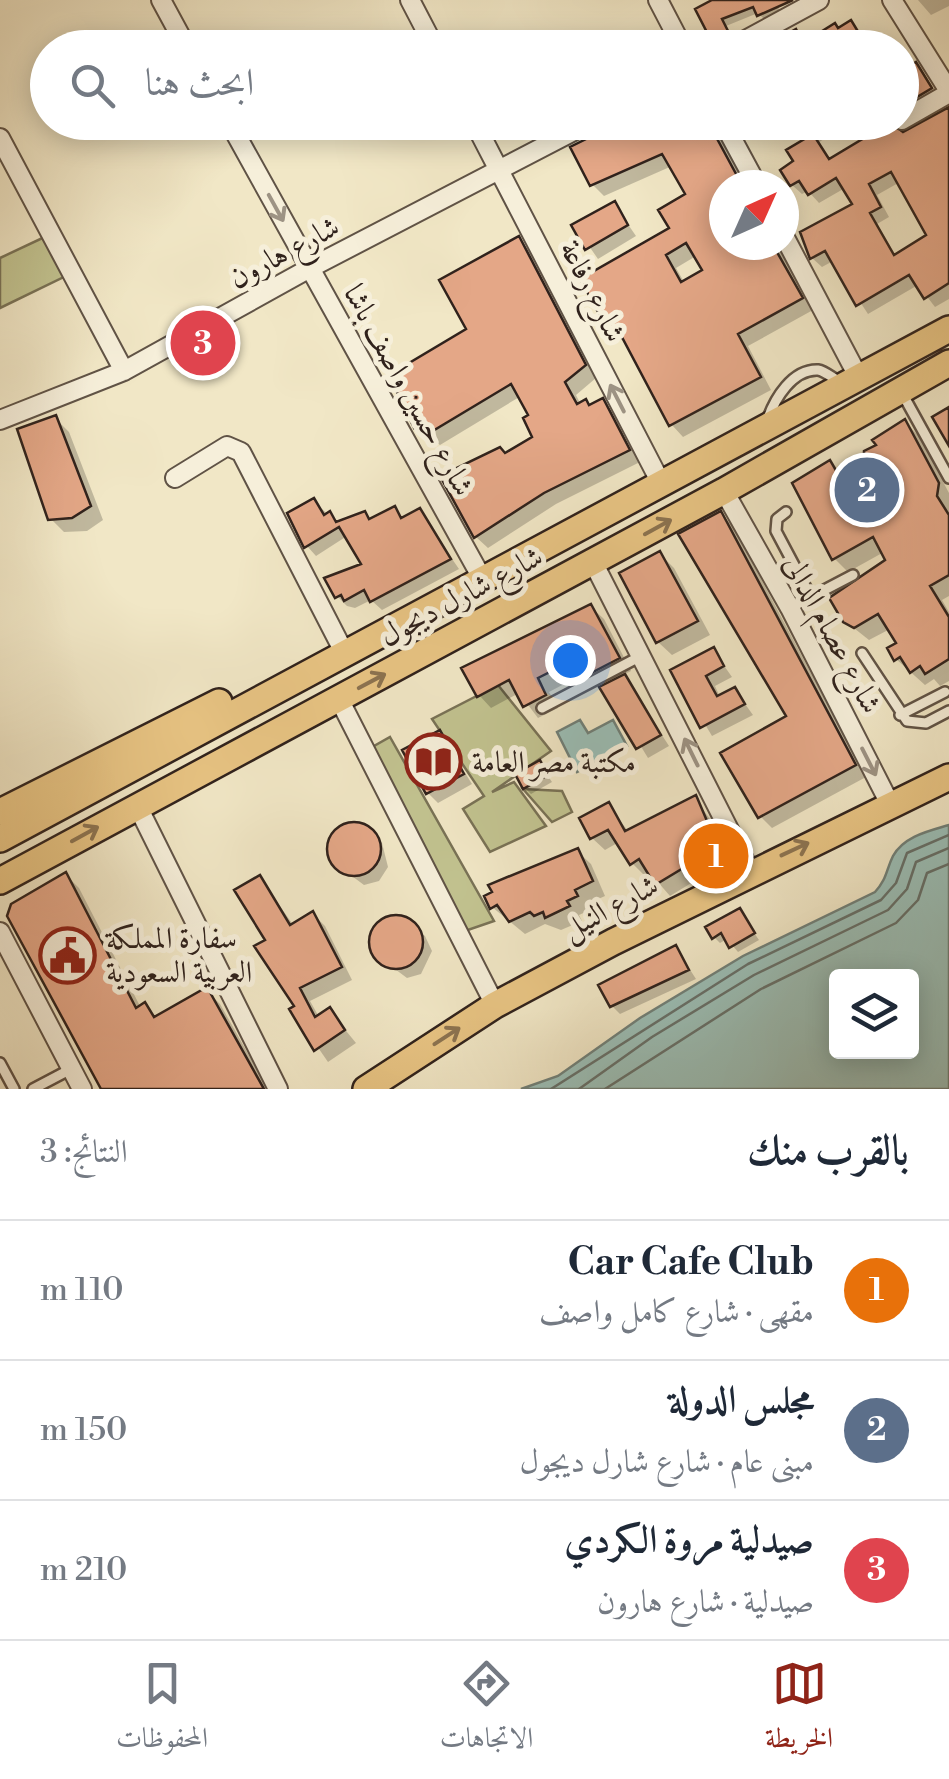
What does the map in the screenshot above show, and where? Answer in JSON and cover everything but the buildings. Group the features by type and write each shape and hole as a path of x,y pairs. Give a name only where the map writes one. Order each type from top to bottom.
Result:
{"main road":[{"name":"شارع شارل ديجول","path":"0,840 949,329"},
{"name":"شارع شارل ديجول","path":"0,881 724,491 949,363"},
{"name":"شارع شارل ديجول","path":"0,812 290,666 320,667"},
{"name":"شارع النيل","path":"366,1089 495,1005 750,871 949,777"}],"street":[{"path":"161,0 177,30"},
{"path":"410,0 426,30"},
{"path":"658,0 674,30"},
{"path":"764,30 819,0"},
{"path":"892,0 911,30"},
{"path":"919,44 949,92 919,110"},
{"path":"0,138 124,371"},
{"name":"شارع حسين واصف باشا","path":"239,140 483,580"},
{"name":"شارع رفاعة","path":"483,140 662,484"},
{"name":"شارع هارون","path":"0,420 124,371 310,268 557,140"},
{"path":"733,140 749,170"},
{"path":"795,260 853,381"},
{"path":"175,478 227,446 241,452 346,654"},
{"name":"شارع عصام الدالى","path":"724,491 790,608 890,804"},
{"path":"593,562 750,871"},
{"path":"339,699 495,1005"},
{"path":"137,805 278,1089"},
{"path":"0,932 82,1089"}],"lane":[{"path":"900,391 949,478"},
{"path":"786,512 776,519 776,532 811,598"},
{"path":"790,608 853,575"},
{"path":"862,653 900,715 916,724 949,710 943,702 947,690"},
{"path":"542,708 643,654"},
{"path":"900,715 947,690"},
{"path":"0,1062 14,1089"},
{"path":"33,1089 71,1069"}],"green space":[{"path":"51,234 72,273 0,308 0,258"},
{"path":"498,685 551,751 492,792 514,782 546,826 490,852 463,809 484,796 432,719"},
{"path":"390,737 494,921 465,931 367,750"},
{"path":"523,789 562,791 572,812 552,822"}],"water":[{"path":"580,720 588,733 613,720 627,746 577,772 557,732"},
{"path":"949,825 949,1089 521,1089 558,1076 640,1018 743,956 875,892 898,849 918,835"}],"place":[{"name":"صيدلية مروة الكردي","path":"203,343"},
{"name":"مجلس الدولة","path":"867,490"},
{"name":"مكتبة مصر العامة","path":"433,762"},
{"name":"Car Cafe Club","path":"716,856"},
{"name":"سفارة المملكة العربية السعودية","path":"67,955"}]}
